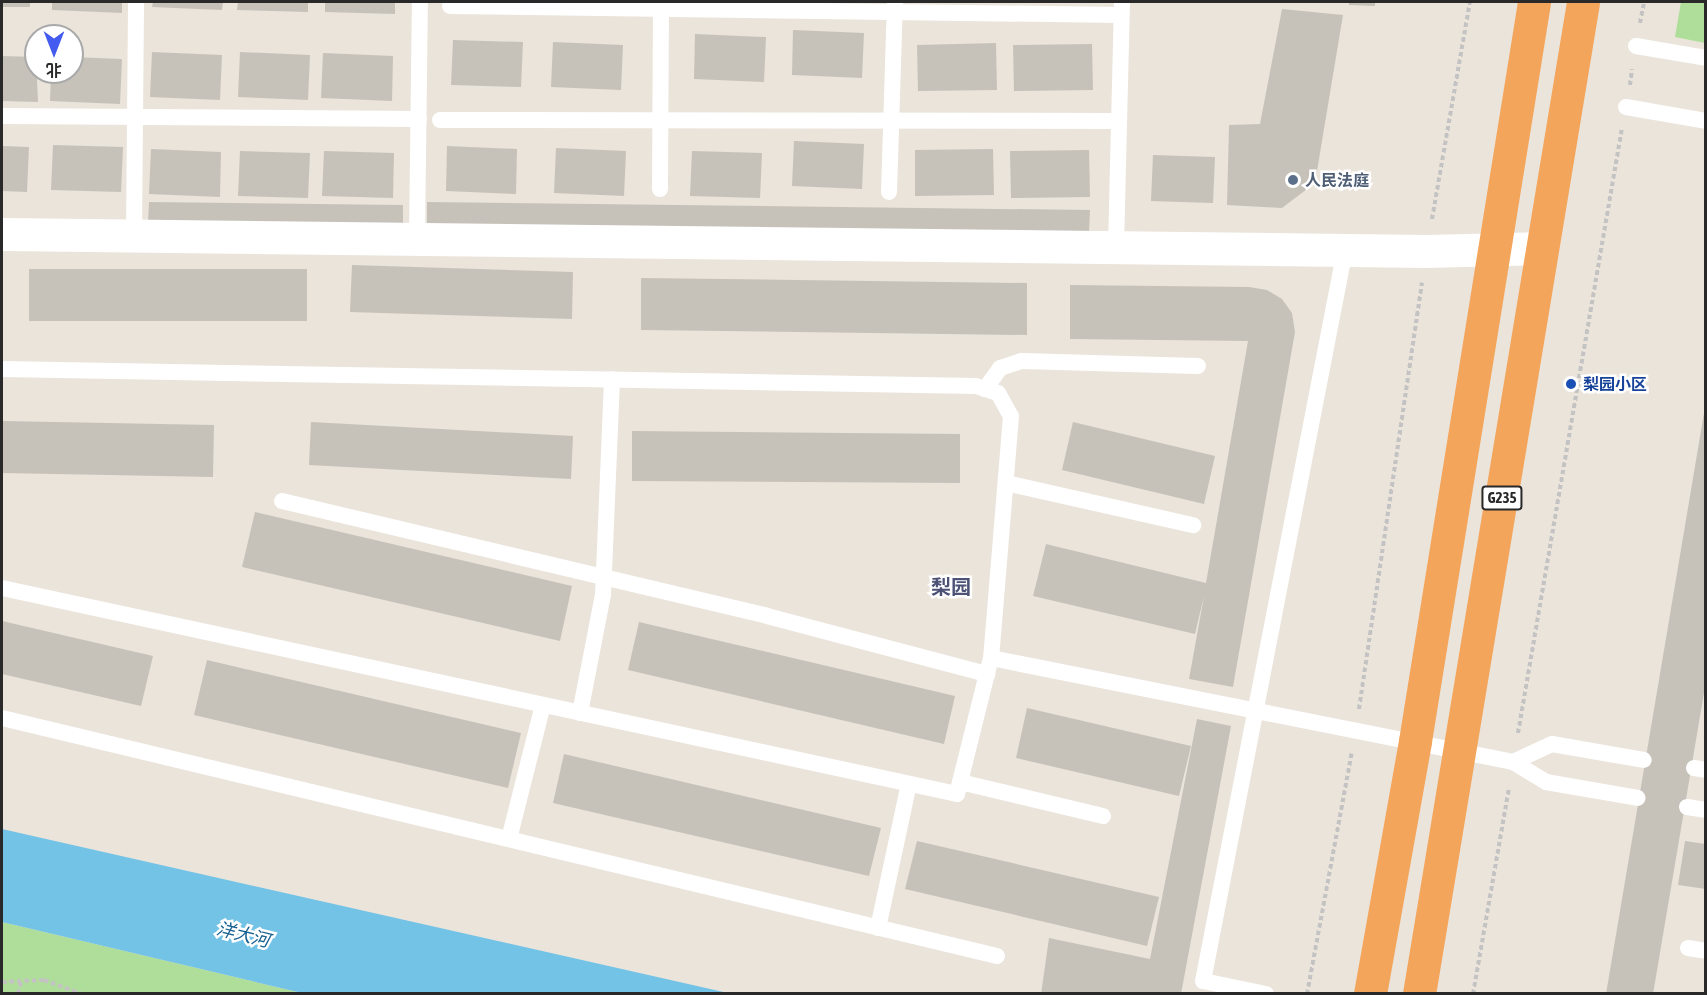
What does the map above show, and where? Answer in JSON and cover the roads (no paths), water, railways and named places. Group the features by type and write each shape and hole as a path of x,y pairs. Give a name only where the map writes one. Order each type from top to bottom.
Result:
{"highway":[{"path":"1370,993 1416,741 1492,249 1534,2"},
{"name":"G235","path":"1419,993 1462,752 1583,2"}],"street":[{"path":"2,234 1426,251 1542,248"}],"lane":[{"path":"134,235 136,2"},
{"path":"417,239 420,2"},
{"path":"660,189 661,5"},
{"path":"450,6 1122,8 1116,247"},
{"path":"889,192 895,7"},
{"path":"1636,46 1706,58"},
{"path":"1626,107 1706,121"},
{"path":"2,116 419,118"},
{"path":"440,120 1119,121"},
{"path":"1266,993 1203,981 1345,250"},
{"path":"985,389 1000,368 1021,361 1198,366"},
{"path":"2,369 612,379 985,389 998,393 1011,416 991,658 957,794 2,588"},
{"path":"580,713 604,577 612,379"},
{"path":"1006,483 1193,525"},
{"path":"282,501 604,577 987,674"},
{"path":"991,658 1255,712 1416,741 1513,762 1546,782 1638,798"},
{"path":"509,839 543,705"},
{"path":"2,718 997,956"},
{"path":"1513,762 1552,744 1644,760"},
{"path":"960,782 1103,816"},
{"path":"878,928 909,784"},
{"path":"1687,807 1706,810"},
{"path":"1688,948 1706,951"}],"water":[{"name":"洋大河","path":"2,829 728,993 302,993 2,922"}],"place":[{"name":"人民法庭","path":"1293,180"},
{"name":"梨园小区","path":"1571,384"}],"district":[{"name":"梨园","path":"951,586"}]}
